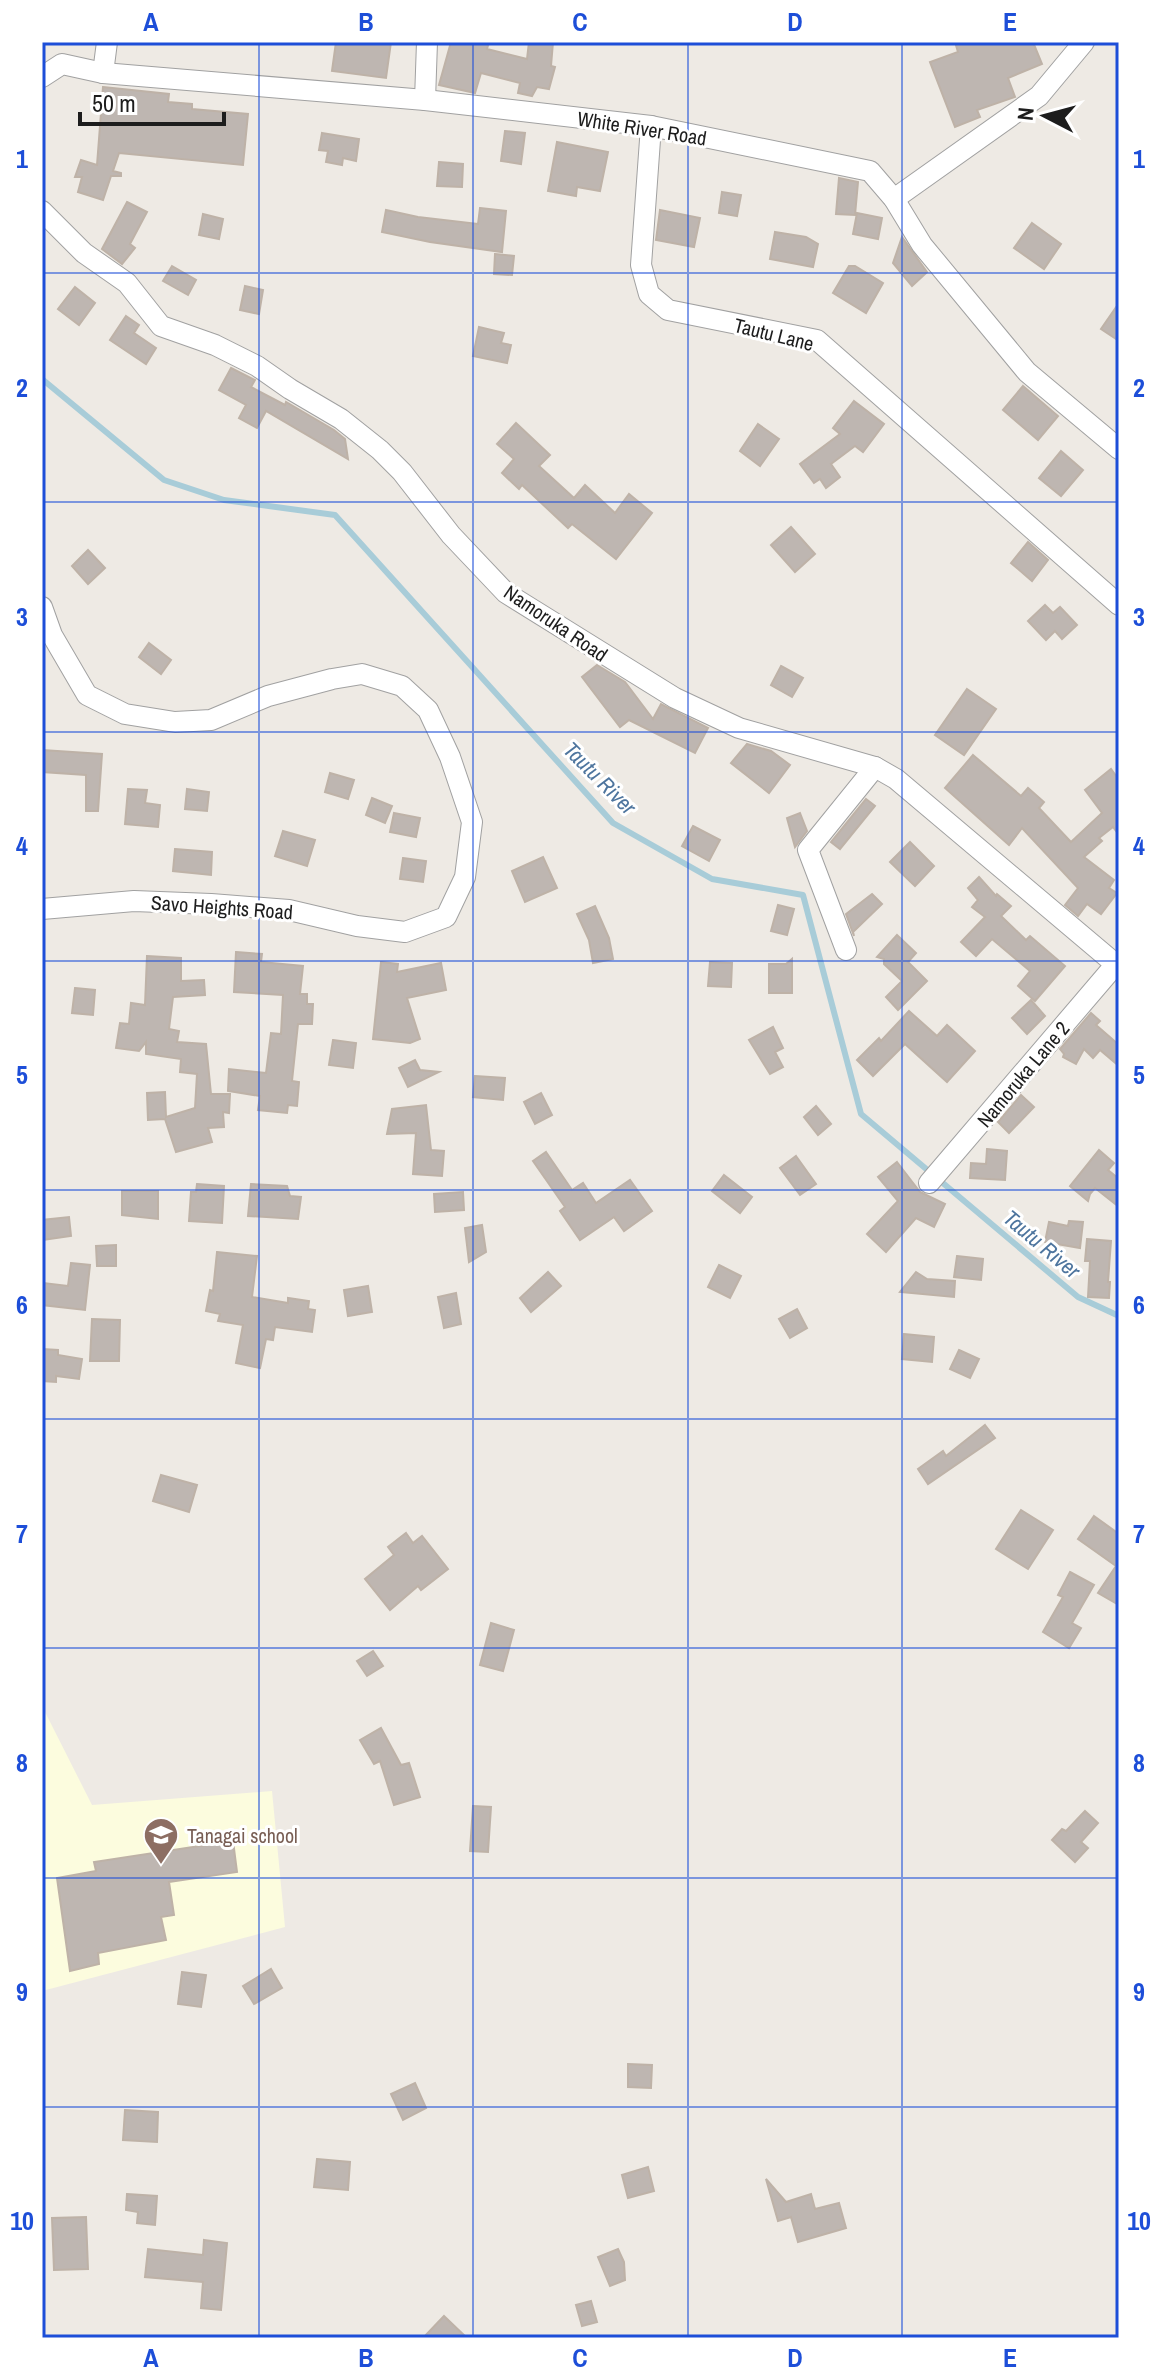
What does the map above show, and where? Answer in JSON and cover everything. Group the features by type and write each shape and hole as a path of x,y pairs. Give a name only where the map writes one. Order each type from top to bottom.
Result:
{"street":[{"path":"103,73 107,42"},
{"path":"425,100 427,42"},
{"path":"894,199 1039,96 1084,42"},
{"name":"White River Road","path":"42,77 62,64 103,73 425,100 651,126 870,171 894,199 922,245 1027,372 1119,449"},
{"name":"Tautu Lane","path":"651,126 641,265 649,294 668,310 817,340 1119,605"},
{"name":"Namoruka Road","path":"42,211 84,253 127,283 161,326 215,345 257,366 341,419 380,450 402,472 451,535 506,593 675,698 739,728 875,767 905,786 1118,966"},
{"name":"Savo Heights Road","path":"42,607 52,635 87,695 125,714 175,722 211,720 268,696 362,674 402,686 428,710 450,757 472,822 465,877 446,917 405,932 357,926 289,910 211,904 134,901 42,909"},
{"path":"846,950 808,850 875,767"},
{"name":"Namoruka Lane 2","path":"929,1183 1118,966"}],"shaded area":[{"name":"Tanagai school","path":"42,1706 92,1805 272,1791 285,1927 42,1991"}],"building":[{"path":"336,42 391,42 386,78 332,71"},
{"path":"451,42 489,42 487,49 527,59 529,42 553,42 551,66 555,67 549,89 537,87 532,96 518,93 520,83 481,73 475,93 439,85"},
{"path":"955,42 1033,42 1042,64 1008,78 1015,97 977,110 980,117 955,127 930,62 958,52"},
{"path":"103,87 169,94 168,102 192,104 192,109 248,114 243,165 119,153 113,171 121,173 121,176 111,176 103,200 78,192 82,177 75,177 81,160 97,165"},
{"path":"505,131 525,133 521,164 501,161"},
{"path":"322,133 359,139 356,161 343,158 342,165 326,162 328,151 319,150"},
{"path":"557,142 608,152 600,191 577,187 576,196 548,191"},
{"path":"439,162 463,164 462,187 437,186"},
{"path":"839,178 858,182 855,215 836,214"},
{"path":"722,192 741,195 737,216 719,213"},
{"path":"127,202 147,212 130,244 135,248 122,264 102,249"},
{"path":"480,208 506,211 502,252 382,232 386,210 478,224"},
{"path":"660,210 700,218 694,247 656,240"},
{"path":"857,213 882,218 878,239 853,234"},
{"path":"203,214 223,219 219,239 199,235"},
{"path":"1032,223 1061,244 1044,269 1014,248"},
{"path":"775,232 806,237 818,244 813,267 770,259"},
{"path":"902,237 927,272 912,286 893,263"},
{"path":"495,254 514,256 512,275 494,274"},
{"path":"172,266 196,280 188,295 163,281"},
{"path":"849,266 855,266 883,283 866,313 833,293"},
{"path":"245,286 263,290 259,314 240,310"},
{"path":"75,287 95,303 79,325 58,309"},
{"path":"1119,303 1119,341 1101,329"},
{"path":"126,316 139,325 134,333 156,348 146,364 110,340"},
{"path":"479,327 504,333 501,343 511,345 507,363 473,356"},
{"path":"231,368 255,380 251,387 285,405 286,402 334,430 345,439 348,459 266,411 257,428 239,418 246,405 219,390"},
{"path":"1023,386 1058,416 1038,440 1003,410"},
{"path":"854,401 884,424 863,452 855,446 831,464 840,477 826,488 820,479 814,483 800,464 840,434 833,428"},
{"path":"516,423 550,455 539,466 574,498 585,485 615,513 629,494 652,513 616,559 572,524 568,528 522,485 519,489 502,473 514,459 497,444"},
{"path":"758,424 779,439 760,466 740,451"},
{"path":"1061,451 1083,470 1061,496 1039,478"},
{"path":"791,527 815,554 795,572 771,545"},
{"path":"1028,542 1048,560 1032,581 1011,563"},
{"path":"88,550 105,568 88,584 72,566"},
{"path":"1045,605 1053,613 1060,607 1077,625 1062,639 1055,631 1046,640 1028,621"},
{"path":"149,643 171,660 161,674 139,657"},
{"path":"597,665 625,682 653,719 661,704 708,728 695,753 629,720 620,727 582,677"},
{"path":"781,666 803,678 792,697 771,685"},
{"path":"967,689 996,709 964,755 935,735"},
{"path":"747,744 771,751 790,765 769,793 731,763"},
{"path":"42,750 102,754 98,811 86,811 86,775 42,772"},
{"path":"973,755 1021,796 1028,788 1044,802 1039,808 1071,842 1102,813 1085,790 1111,769 1119,780 1119,835 1113,827 1099,838 1102,841 1084,857 1114,880 1109,888 1117,893 1101,914 1087,904 1078,916 1065,905 1078,888 1022,828 1009,845 945,788"},
{"path":"330,773 354,780 348,799 325,792"},
{"path":"128,789 147,790 145,803 160,805 158,827 125,824"},
{"path":"187,789 209,792 207,811 185,809"},
{"path":"372,798 392,806 385,823 366,815"},
{"path":"866,799 875,806 840,849 831,842"},
{"path":"394,813 420,818 416,837 390,832"},
{"path":"800,813 807,831 795,847 787,818"},
{"path":"693,826 720,840 709,861 682,846"},
{"path":"283,831 315,840 307,866 275,856"},
{"path":"910,842 934,866 915,886 890,862"},
{"path":"175,849 212,852 211,875 173,871"},
{"path":"543,857 557,888 525,902 512,871"},
{"path":"403,858 426,861 423,882 400,879"},
{"path":"979,877 996,896 1011,906 1001,916 1026,940 1030,936 1065,966 1035,1001 1018,986 1030,971 992,939 976,956 961,942 985,917 972,907 978,900 968,888"},
{"path":"872,894 882,904 853,932 854,936 846,914"},
{"path":"778,905 794,909 787,935 771,931"},
{"path":"595,906 609,938 613,959 593,963 589,940 577,914"},
{"path":"897,935 916,953 908,962 927,981 898,1010 886,997 902,981 884,964 884,959 877,957"},
{"path":"236,952 262,954 261,962 303,966 300,994 307,994 307,1004 313,1004 312,1024 298,1024 292,1081 299,1082 297,1106 288,1105 287,1113 258,1110 260,1096 228,1091 229,1069 266,1073 271,1033 281,1034 283,995 234,992"},
{"path":"147,956 181,958 181,981 204,980 205,995 173,997 169,1029 179,1031 177,1042 206,1044 211,1094 230,1094 229,1113 223,1112 224,1127 208,1128 212,1142 176,1152 165,1119 148,1120 147,1093 165,1092 166,1117 195,1108 197,1074 180,1072 181,1059 146,1054 146,1042 139,1051 116,1048 120,1023 129,1024 131,1003 145,1005"},
{"path":"792,959 792,993 769,993 769,964 786,964"},
{"path":"381,962 398,964 397,972 441,963 446,990 407,998 420,1039 410,1043 373,1039"},
{"path":"710,962 732,963 731,987 708,986"},
{"path":"75,988 95,990 93,1015 72,1013"},
{"path":"1031,1000 1045,1016 1027,1034 1012,1018"},
{"path":"909,1011 937,1036 947,1025 975,1051 947,1082 905,1044 873,1076 857,1060 879,1038 881,1041"},
{"path":"1091,1013 1100,1021 1096,1025 1119,1045 1119,1066 1100,1050 1093,1058 1084,1049 1076,1064 1063,1057 1060,1049"},
{"path":"773,1027 783,1048 775,1052 783,1067 770,1074 749,1040"},
{"path":"333,1040 356,1043 353,1068 329,1065"},
{"path":"415,1060 420,1070 439,1072 408,1087 399,1068"},
{"path":"475,1076 505,1078 503,1100 473,1097"},
{"path":"541,1093 552,1115 535,1124 524,1102"},
{"path":"1021,1095 1034,1107 1009,1133 998,1122"},
{"path":"426,1105 431,1150 444,1151 442,1176 413,1174 416,1133 387,1134 392,1109"},
{"path":"816,1106 831,1124 818,1135 804,1117"},
{"path":"987,1149 1007,1151 1005,1180 970,1178 971,1163 986,1164"},
{"path":"1099,1150 1114,1163 1108,1170 1119,1179 1119,1207 1095,1188 1088,1201 1070,1186"},
{"path":"546,1152 572,1190 583,1183 596,1203 630,1180 652,1211 624,1231 614,1217 580,1240 560,1211 565,1207 533,1161"},
{"path":"796,1156 816,1184 800,1195 780,1168"},
{"path":"897,1162 920,1192 945,1204 934,1227 916,1218 886,1252 867,1234 898,1201 878,1177"},
{"path":"724,1175 752,1197 740,1213 712,1191"},
{"path":"197,1184 224,1186 222,1223 189,1221 191,1192 196,1192"},
{"path":"251,1184 287,1186 290,1196 301,1197 298,1219 248,1216"},
{"path":"122,1191 158,1191 158,1219 122,1215"},
{"path":"463,1192 464,1210 435,1212 434,1194"},
{"path":"69,1217 71,1236 42,1240 42,1220"},
{"path":"1069,1221 1083,1222 1080,1248 1045,1242 1049,1222 1068,1226"},
{"path":"482,1225 486,1252 469,1262 465,1228"},
{"path":"1087,1239 1111,1241 1109,1298 1088,1297 1090,1261 1085,1261"},
{"path":"116,1245 116,1266 97,1266 96,1246"},
{"path":"217,1252 257,1256 252,1297 288,1303 288,1298 309,1301 308,1309 315,1310 312,1332 275,1327 273,1340 266,1339 260,1368 236,1363 243,1325 218,1321 220,1314 206,1311 210,1290 213,1291"},
{"path":"957,1256 983,1259 981,1280 954,1277"},
{"path":"71,1263 90,1265 85,1310 42,1305 44,1283 68,1286"},
{"path":"719,1265 741,1276 730,1298 708,1287"},
{"path":"548,1272 561,1286 531,1312 520,1298"},
{"path":"916,1272 927,1279 955,1281 954,1297 900,1292"},
{"path":"368,1286 372,1312 348,1316 344,1290"},
{"path":"456,1293 461,1324 444,1328 438,1297"},
{"path":"797,1309 807,1328 790,1338 779,1319"},
{"path":"92,1319 120,1320 119,1361 90,1361"},
{"path":"904,1334 934,1337 932,1362 902,1359"},
{"path":"42,1349 58,1350 58,1355 82,1359 79,1379 56,1376 56,1382 42,1381"},
{"path":"959,1350 979,1359 970,1378 950,1369"},
{"path":"985,1425 995,1438 928,1484 918,1469 943,1451 946,1456"},
{"path":"161,1475 197,1485 189,1512 153,1501"},
{"path":"1021,1510 1053,1530 1028,1569 996,1549"},
{"path":"1094,1516 1119,1534 1119,1605 1098,1593 1116,1566 1078,1539"},
{"path":"406,1533 413,1543 422,1536 448,1569 421,1590 418,1586 390,1610 365,1579 394,1555 388,1547"},
{"path":"1070,1572 1094,1585 1072,1623 1081,1628 1069,1648 1043,1632 1063,1597 1058,1595"},
{"path":"491,1623 514,1630 503,1671 480,1665"},
{"path":"373,1651 383,1666 367,1676 357,1661"},
{"path":"381,1728 401,1765 409,1763 420,1797 394,1805 380,1761 374,1764 360,1740"},
{"path":"473,1806 491,1807 488,1852 470,1851"},
{"path":"1085,1811 1098,1823 1081,1842 1088,1848 1075,1862 1052,1840 1062,1829 1066,1831"},
{"path":"233,1841 237,1872 169,1882 174,1915 161,1917 166,1940 98,1953 99,1964 70,1971 57,1878 96,1871 94,1862"},
{"path":"271,1969 282,1988 254,2004 243,1986"},
{"path":"182,1972 206,1975 201,2007 178,2004"},
{"path":"628,2064 652,2065 651,2088 628,2087"},
{"path":"415,2083 426,2108 403,2120 391,2094"},
{"path":"125,2110 158,2112 157,2142 123,2140"},
{"path":"317,2159 350,2162 348,2190 314,2187"},
{"path":"648,2167 654,2191 628,2198 622,2175"},
{"path":"766,2179 786,2202 811,2194 815,2209 839,2203 846,2228 798,2242 791,2217 778,2221"},
{"path":"127,2194 157,2196 155,2225 137,2223 138,2212 126,2210"},
{"path":"86,2217 88,2269 54,2270 52,2218"},
{"path":"204,2240 227,2243 221,2310 201,2308 203,2282 145,2277 148,2249 203,2255"},
{"path":"618,2249 624,2262 625,2280 610,2286 598,2257"},
{"path":"591,2301 597,2322 582,2326 576,2305"},
{"path":"444,2316 467,2338 423,2338"}],"waterway":[{"name":"Tautu River","path":"42,379 164,480 224,500 335,515 613,823 712,879 803,895 861,1114 1078,1297 1119,1316"}],"place":[{"name":"Tanagai school","path":"161,1866"}]}
